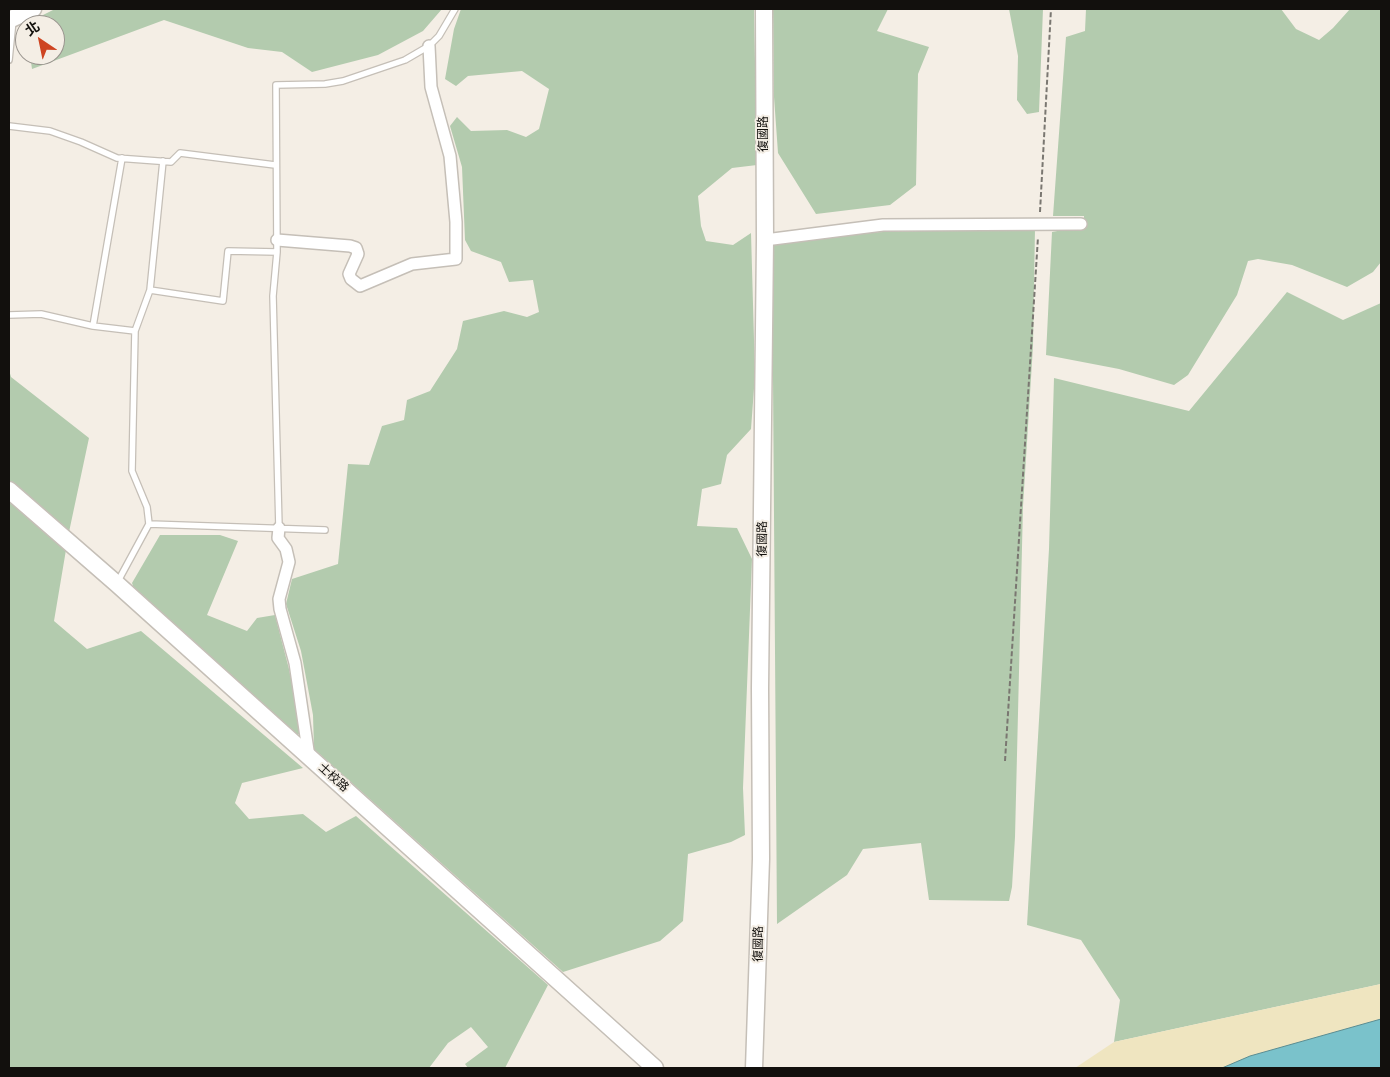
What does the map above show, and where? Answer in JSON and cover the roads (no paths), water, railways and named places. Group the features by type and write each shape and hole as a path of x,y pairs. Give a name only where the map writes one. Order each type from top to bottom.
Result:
{"street":[{"path":"11,19 33,9"},
{"name":"復國路","path":"754,1068 761,859 760,688 765,240 764,9"},
{"path":"277,246 350,246 356,248 358,254 349,274 351,279 360,286 412,264 456,259 456,222 450,156 431,87 429,46"},
{"path":"765,240 883,225 1081,224"},
{"name":"士校路","path":"9,490 117,584 655,1068"},
{"path":"279,528 278,538 286,549 289,562 279,599 280,609 297,672 309,756"}],"lane":[{"path":"279,528 273,296 277,246 276,85 325,84 343,81 386,67 429,46 446,26 455,9"},
{"path":"9,60 11,19"},
{"path":"9,126 50,131 122,158 171,162 180,153 275,165"},
{"path":"93,326 122,158"},
{"path":"117,584 149,524 147,507 132,471 135,331 150,290 163,161"},
{"path":"150,290 223,300 228,251 277,246"},
{"path":"9,315 40,314 93,326 135,331"},
{"path":"149,524 325,530"}],"water":[{"path":"1381,1019 1381,1068 1222,1068 1250,1056"}]}
